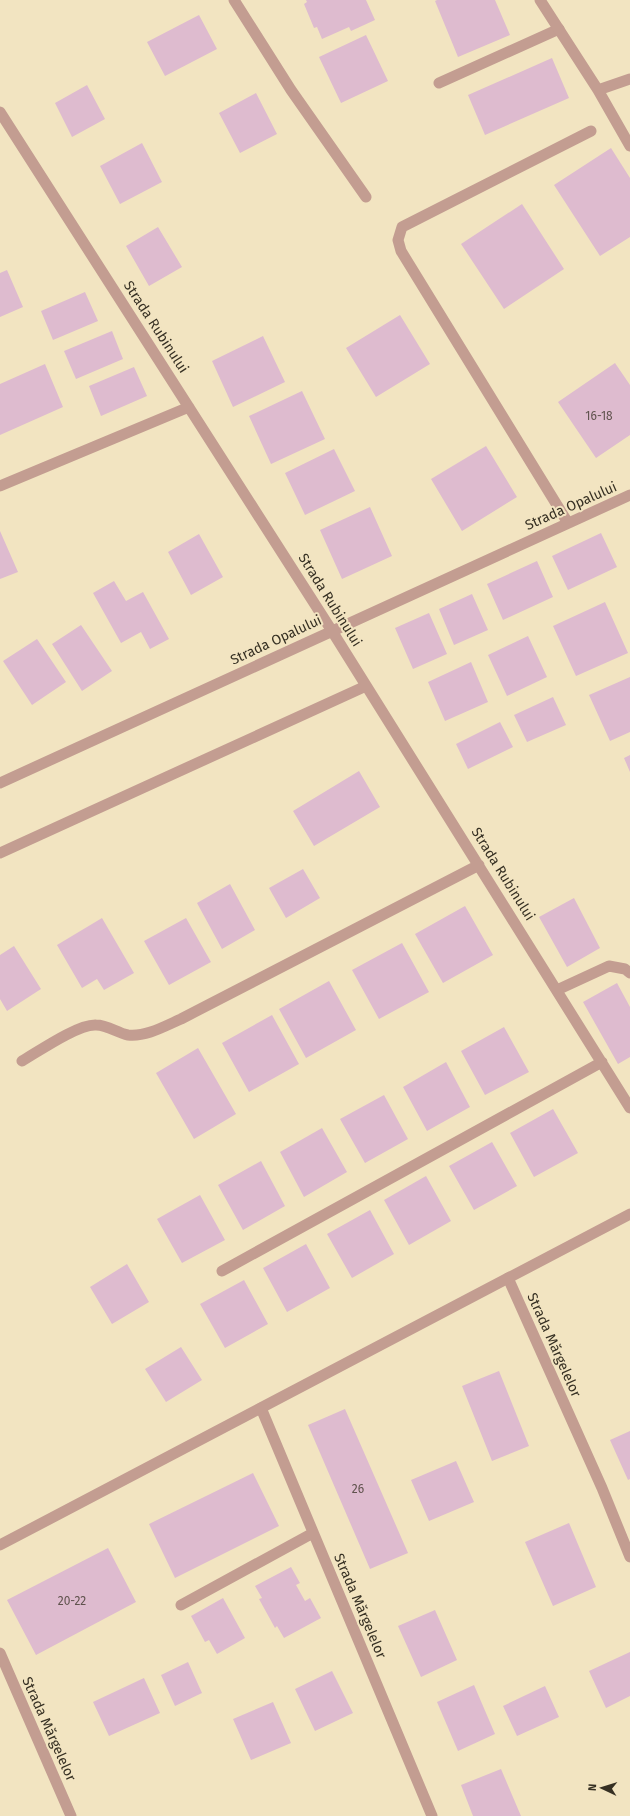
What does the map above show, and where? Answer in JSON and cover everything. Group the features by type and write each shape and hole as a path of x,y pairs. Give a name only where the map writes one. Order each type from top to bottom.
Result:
{"street":[{"path":"234,0 291,90 366,197"},
{"path":"540,0 598,90 630,146"},
{"path":"439,83 559,29"},
{"path":"598,90 630,79"},
{"name":"Strada Rubinului","path":"0,112 332,631 630,1108"},
{"path":"568,523 401,251 398,240 402,228 591,131"},
{"path":"0,486 189,407"},
{"name":"Strada Opalului","path":"0,783 630,496"},
{"path":"0,853 366,686"},
{"path":"22,1061 83,1027 96,1025 110,1028 128,1035 149,1033 180,1019 479,865"},
{"path":"557,990 609,966 625,969 630,973"},
{"path":"222,1271 602,1062"},
{"path":"0,1545 630,1214"},
{"name":"Strada Mărgelelor","path":"508,1278 602,1488 630,1557"},
{"name":"Strada Mărgelelor","path":"261,1408 432,1816"},
{"path":"181,1606 313,1533"},
{"name":"Strada Mărgelelor","path":"0,1653 71,1816"}],"building":[{"path":"306,0 366,0 375,20 351,31 349,27 322,39 317,27 314,28 304,4 307,2"},
{"path":"495,0 510,35 458,57 435,1"},
{"path":"199,15 217,49 165,76 147,42"},
{"path":"366,35 388,81 341,103 319,57"},
{"path":"552,58 569,98 485,135 468,95"},
{"path":"87,85 105,119 72,137 55,103"},
{"path":"256,93 277,134 240,153 219,113"},
{"path":"142,143 162,182 120,204 100,166"},
{"path":"611,148 630,178 630,237 600,256 554,185"},
{"path":"522,204 564,269 504,309 461,244"},
{"path":"158,227 182,267 149,286 126,246"},
{"path":"7,270 23,307 0,317 0,273"},
{"path":"85,292 98,321 53,340 41,311"},
{"path":"400,315 430,364 376,397 346,348"},
{"path":"112,331 123,359 76,379 64,351"},
{"path":"263,336 285,382 233,407 212,361"},
{"path":"615,363 630,385 630,435 596,458 558,402"},
{"path":"45,364 63,407 0,435 0,384"},
{"path":"134,367 147,396 101,416 89,386"},
{"path":"302,391 325,439 271,464 249,416"},
{"path":"486,446 517,497 462,531 431,479"},
{"path":"334,449 355,491 305,515 285,473"},
{"path":"370,507 392,556 342,579 320,530"},
{"path":"0,531 18,572 0,579"},
{"path":"601,533 617,567 568,590 552,556"},
{"path":"199,534 223,577 191,595 168,552"},
{"path":"537,561 553,597 503,620 487,584"},
{"path":"114,581 126,601 143,592 169,639 150,649 141,632 121,643 93,593"},
{"path":"472,594 488,630 454,645 439,609"},
{"path":"605,602 628,653 576,676 553,626"},
{"path":"429,613 447,654 413,669 395,628"},
{"path":"81,625 112,671 82,691 52,644"},
{"path":"528,636 547,677 507,696 488,655"},
{"path":"37,639 66,682 32,705 3,661"},
{"path":"471,662 488,702 445,721 428,682"},
{"path":"630,677 630,732 610,741 589,695"},
{"path":"553,697 566,725 527,742 514,715"},
{"path":"500,722 513,747 468,769 456,744"},
{"path":"630,755 630,772 624,758"},
{"path":"359,771 380,807 314,846 293,811"},
{"path":"303,869 320,898 286,918 269,888"},
{"path":"230,884 255,930 222,949 197,903"},
{"path":"574,898 600,948 567,967 539,917"},
{"path":"465,906 493,955 443,983 415,934"},
{"path":"102,918 134,973 104,990 97,979 82,988 57,945"},
{"path":"186,918 211,962 169,985 144,941"},
{"path":"402,943 429,992 379,1019 352,970"},
{"path":"14,946 41,989 7,1011 0,999 0,955"},
{"path":"329,981 356,1030 306,1058 279,1009"},
{"path":"617,983 630,1007 630,1057 618,1064 583,1002"},
{"path":"272,1015 299,1064 249,1092 222,1043"},
{"path":"504,1027 529,1072 485,1095 461,1051"},
{"path":"198,1048 236,1114 194,1139 156,1073"},
{"path":"446,1062 470,1107 427,1131 403,1087"},
{"path":"384,1095 408,1139 365,1163 340,1119"},
{"path":"553,1109 578,1153 534,1177 510,1133"},
{"path":"322,1128 347,1172 304,1197 280,1152"},
{"path":"492,1142 517,1186 474,1210 449,1166"},
{"path":"261,1161 285,1206 243,1230 218,1185"},
{"path":"426,1176 451,1221 409,1245 384,1200"},
{"path":"200,1195 225,1240 182,1263 157,1219"},
{"path":"370,1210 394,1254 352,1278 327,1234"},
{"path":"306,1244 330,1288 287,1312 263,1268"},
{"path":"127,1264 149,1302 112,1324 90,1287"},
{"path":"244,1280 268,1324 225,1348 200,1304"},
{"path":"181,1347 202,1380 166,1402 145,1369"},
{"path":"499,1371 529,1446 492,1461 462,1386"},
{"path":"345,1409 408,1553 370,1569 308,1425"},
{"path":"630,1431 630,1479 628,1480 610,1440"},
{"path":"456,1461 474,1502 429,1521 411,1480"},
{"path":"253,1473 279,1526 175,1578 149,1524"},
{"path":"569,1523 596,1587 553,1606 525,1542"},
{"path":"108,1548 136,1602 36,1655 7,1600"},
{"path":"291,1567 300,1583 296,1585 305,1601 310,1598 321,1618 284,1638 277,1626 275,1628 259,1599 262,1598 255,1586"},
{"path":"223,1598 245,1638 217,1654 209,1640 205,1642 191,1616"},
{"path":"435,1610 457,1660 421,1677 398,1626"},
{"path":"630,1652 630,1696 606,1708 589,1671"},
{"path":"188,1662 202,1693 175,1706 161,1675"},
{"path":"332,1671 353,1713 315,1731 295,1689"},
{"path":"144,1678 160,1713 109,1736 93,1702"},
{"path":"474,1685 495,1734 458,1751 437,1702"},
{"path":"545,1686 559,1717 517,1736 503,1706"},
{"path":"273,1702 291,1743 251,1760 233,1719"},
{"path":"501,1769 521,1816 473,1816 461,1785"}]}
